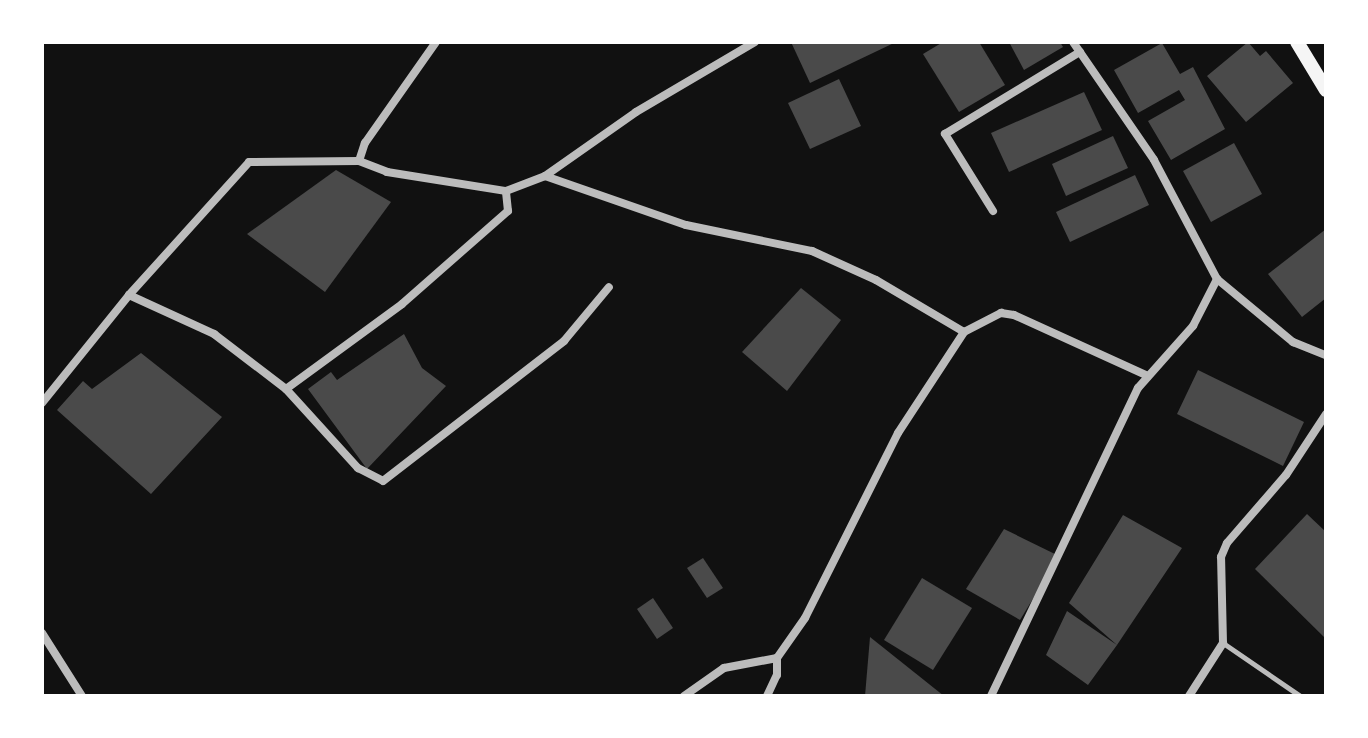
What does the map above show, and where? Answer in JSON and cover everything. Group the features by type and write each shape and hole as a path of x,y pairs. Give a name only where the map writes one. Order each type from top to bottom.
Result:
{"main road":[{"path":"1297,42 1326,90"}],"street":[{"path":"359,161 365,143 436,42"},
{"path":"42,403 129,295 249,162 359,161 387,172 506,191 545,176 636,112 755,42"},
{"path":"1073,42 1154,160 1217,279 1293,342 1326,355"},
{"path":"993,211 945,134 1080,52"},
{"path":"545,176 686,225 812,251 876,280 964,332"},
{"path":"286,389 402,304 508,211 506,191"},
{"path":"991,696 1138,388 1193,326 1217,279"},
{"path":"129,295 214,334 286,389 358,468 383,481 564,341 609,287"},
{"path":"767,696 777,675 777,658 805,618 898,433 964,332 1001,313 1014,315 1148,376"},
{"path":"1189,696 1223,643 1221,557 1232,535 1286,475 1326,414"},
{"path":"42,633 82,696"},
{"path":"684,696 724,668 777,658"}],"lane":[{"path":"1223,643 1300,696"}],"building":[{"path":"791,42 896,42 810,83"},
{"path":"943,42 979,42 1005,85 959,112 923,54"},
{"path":"1009,42 1060,42 1063,47 1024,70"},
{"path":"1248,42 1260,56 1266,51 1293,83 1246,122 1207,76"},
{"path":"1162,43 1180,74 1193,67 1225,129 1171,160 1148,121 1185,100 1179,90 1138,113 1114,70"},
{"path":"839,79 861,126 810,149 788,103"},
{"path":"1084,92 1102,130 1009,172 991,133"},
{"path":"1113,136 1128,168 1066,196 1052,164"},
{"path":"1234,143 1262,194 1211,222 1183,171"},
{"path":"336,170 391,202 325,292 247,234"},
{"path":"1135,175 1149,205 1070,242 1056,212"},
{"path":"1326,229 1326,298 1302,317 1268,274"},
{"path":"801,288 841,320 787,391 742,352"},
{"path":"404,334 422,368 446,386 367,469 308,389 331,372 337,380"},
{"path":"141,353 222,417 151,494 57,410 83,381 92,389"},
{"path":"1198,370 1304,422 1283,466 1177,414"},
{"path":"1307,514 1326,532 1326,639 1255,569"},
{"path":"1123,515 1182,548 1117,645 1069,603"},
{"path":"1004,529 1059,556 1020,620 966,589"},
{"path":"703,558 723,588 707,598 687,568"},
{"path":"922,578 972,608 933,670 884,640"},
{"path":"653,598 673,628 657,639 637,609"},
{"path":"1067,611 1117,645 1088,685 1046,655"},
{"path":"870,637 944,696 865,696"}]}
